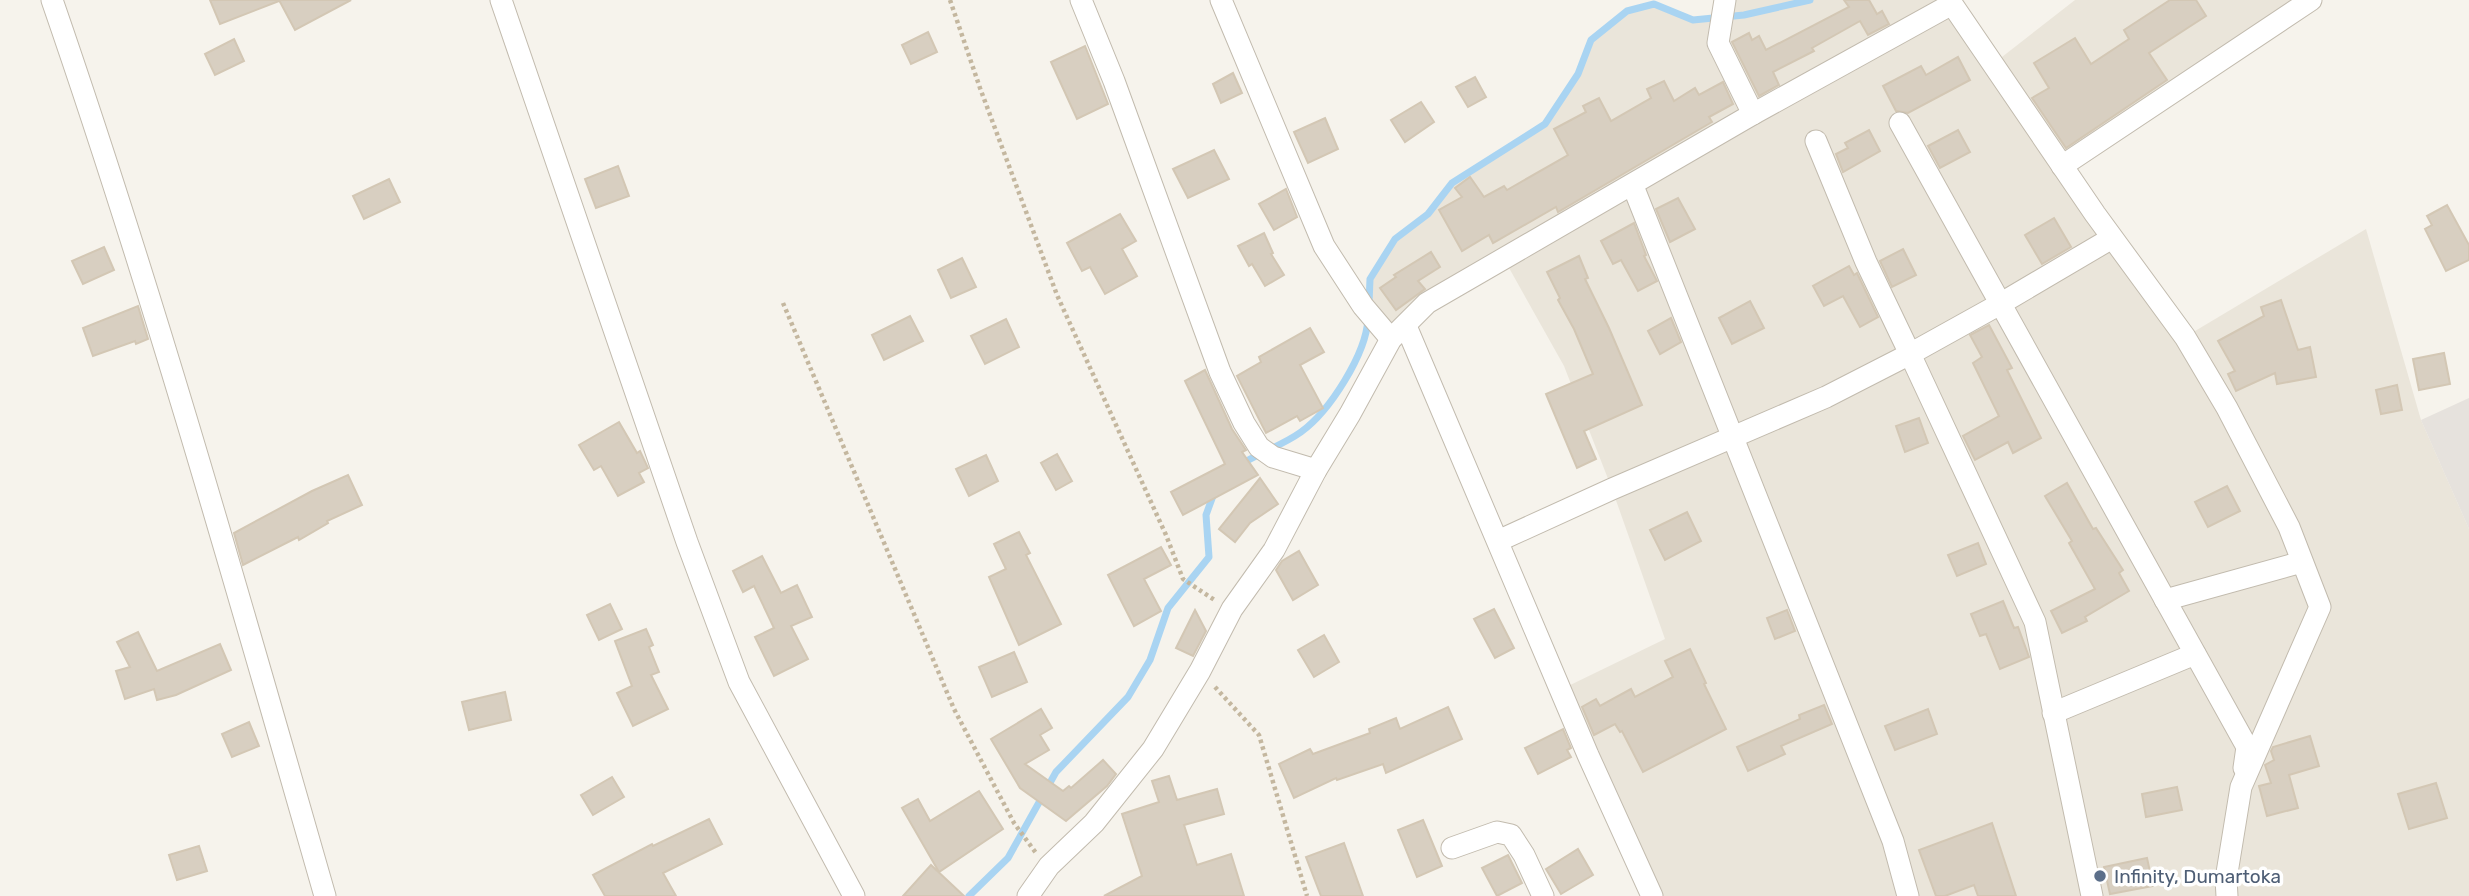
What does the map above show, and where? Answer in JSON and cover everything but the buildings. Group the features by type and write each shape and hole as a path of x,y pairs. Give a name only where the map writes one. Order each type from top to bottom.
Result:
{"street":[{"path":"52,0 117,194 242,607 325,896"},
{"path":"501,0 687,542 739,681 854,896"},
{"path":"1082,0 1220,372 1244,423 1266,452 1316,470"},
{"path":"1221,0 1324,246 1369,314 1398,333 1498,541 1650,895"},
{"path":"1725,0 1718,43 1753,114"},
{"path":"2062,166 2311,0"},
{"path":"1028,896 1049,866 1094,823 1153,749 1200,671 1232,609 1274,550 1316,470 1398,333 1427,303 1952,2 2112,238 2185,337 2227,408 2289,527 2320,607 2241,787"},
{"path":"1900,123 2247,747 2226,879 2227,896"},
{"path":"1816,141 1866,262 2035,622 2092,896"},
{"path":"1633,186 1893,841 1908,896"},
{"path":"1498,541 1826,397 2000,304 2112,238"},
{"path":"2165,600 2302,562"},
{"path":"2053,713 2195,654"},
{"path":"1452,848 1497,832 1511,835 1524,855 1543,896"}],"path":[{"path":"950,0 1057,295 1161,523 1183,579 1205,596"},
{"path":"783,303 954,709 1014,823 1029,846"},
{"path":"1200,671 1259,735 1307,896"}],"shaded area":[{"path":"1725,0 1951,0 1993,64 2075,0 2311,0 2062,166 2185,337 2366,229 2421,420 2469,529 2469,896 1645,896 1549,689 1562,689 1665,639 1612,489 1564,366 1504,259 1406,326 1368,331 1370,279 1395,239 1428,214 1452,183 1545,124 1578,74 1591,40 1627,11 1654,4 1693,20 1723,17"},
{"path":"2469,398 2469,529 2421,420"}],"waterway":[{"path":"1369,303 1370,279 1395,239 1428,214 1452,183 1545,124 1578,74 1591,40 1627,11 1654,4 1693,20 1744,15 1810,0"},
{"path":"1240,465 1294,437 1312,423 1354,365 1366,333 1368,319"},
{"path":"969,896 1008,858 1056,772 1128,697 1150,660 1168,608 1209,557 1206,515 1214,493"}],"place":[{"name":"Infinity, Dumartoka","path":"2100,876"}]}
